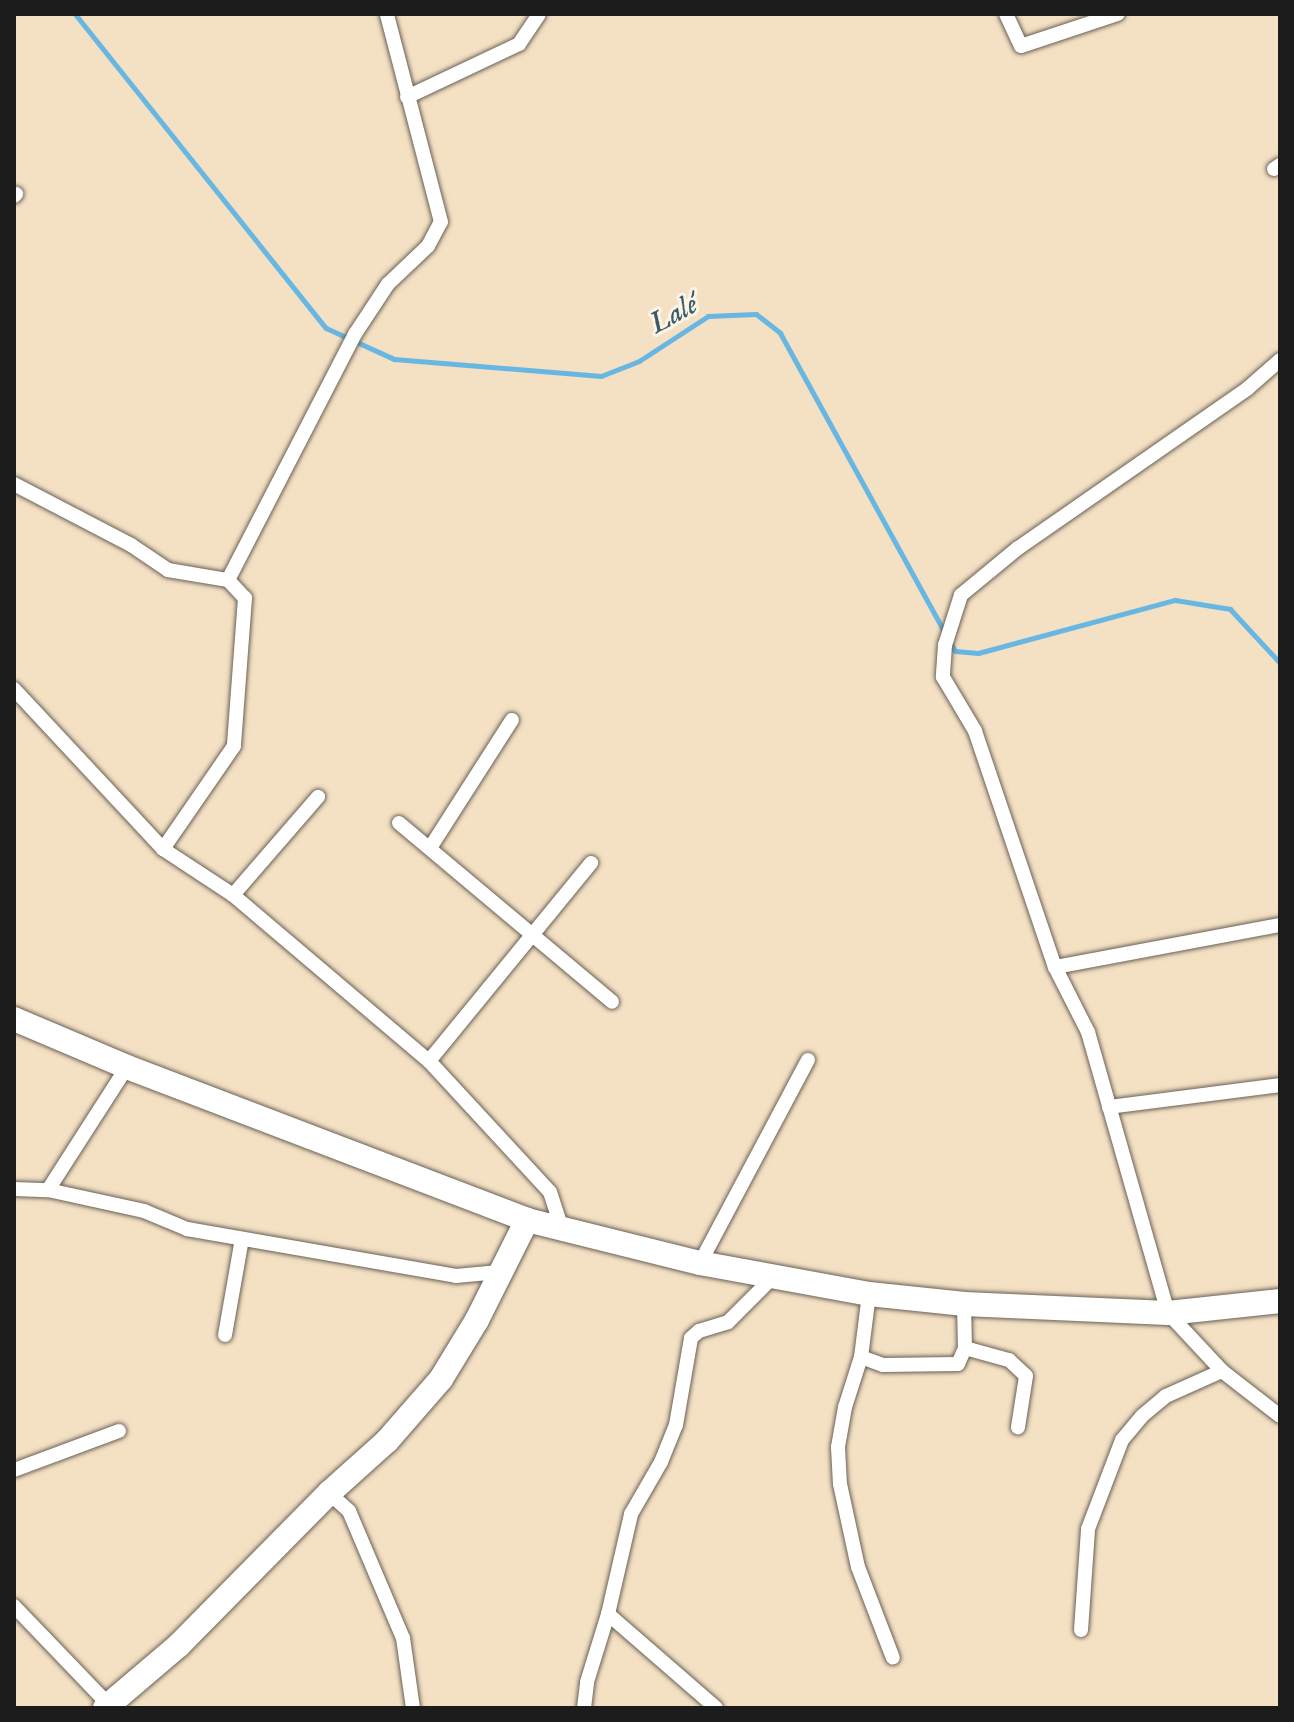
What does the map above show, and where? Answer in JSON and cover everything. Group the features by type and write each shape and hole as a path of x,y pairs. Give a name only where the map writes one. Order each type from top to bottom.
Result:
{"main road":[{"path":"14,1019 127,1067 527,1220 700,1263 869,1294 964,1304 1168,1313 1280,1301"},
{"path":"107,1706 179,1645 329,1493 387,1441 441,1379 477,1320 527,1220"}],"street":[{"path":"228,580 352,340 388,284 428,246 441,222 437,197 407,97 387,14"},
{"path":"407,97 519,44 539,14"},
{"path":"1006,14 1021,46 1118,14"},
{"path":"1280,360 1247,389 1018,548 961,595 945,645 943,677 975,731 1055,967 1088,1032 1168,1313 1222,1371 1280,1416"},
{"path":"14,484 131,545 168,570 228,580 245,598 234,746 163,849"},
{"path":"14,689 163,849 233,895 429,1061 550,1192 562,1230"},
{"path":"430,848 512,720"},
{"path":"233,895 318,797"},
{"path":"399,823 612,1002"},
{"path":"429,1061 535,936 591,863"},
{"path":"1055,967 1280,925"},
{"path":"700,1263 808,1060"},
{"path":"48,1190 127,1067"},
{"path":"1109,1107 1280,1085"},
{"path":"14,1189 48,1190 144,1211 187,1229 456,1276 499,1272"},
{"path":"225,1335 242,1239"},
{"path":"584,1708 587,1682 608,1614 631,1514 661,1462 676,1425 691,1338 699,1331 728,1322 775,1275"},
{"path":"869,1294 861,1357 845,1407 838,1447 840,1484 858,1567 893,1658"},
{"path":"861,1357 883,1365 958,1364 965,1348 964,1304"},
{"path":"965,1348 1009,1360 1026,1376 1018,1427"},
{"path":"1081,1630 1088,1529 1122,1440 1142,1416 1166,1396 1222,1371"},
{"path":"14,1470 119,1431"},
{"path":"329,1493 349,1511 403,1638 413,1708"},
{"path":"14,1606 107,1706"},
{"path":"608,1614 716,1708"}],"waterway":[{"name":"Lalé","path":"75,14 326,328 394,359 601,376 639,361 708,316 756,314 780,333 945,633"},
{"name":"Lalé","path":"950,642 955,651 978,653 1175,600 1230,609 1280,663"}]}
